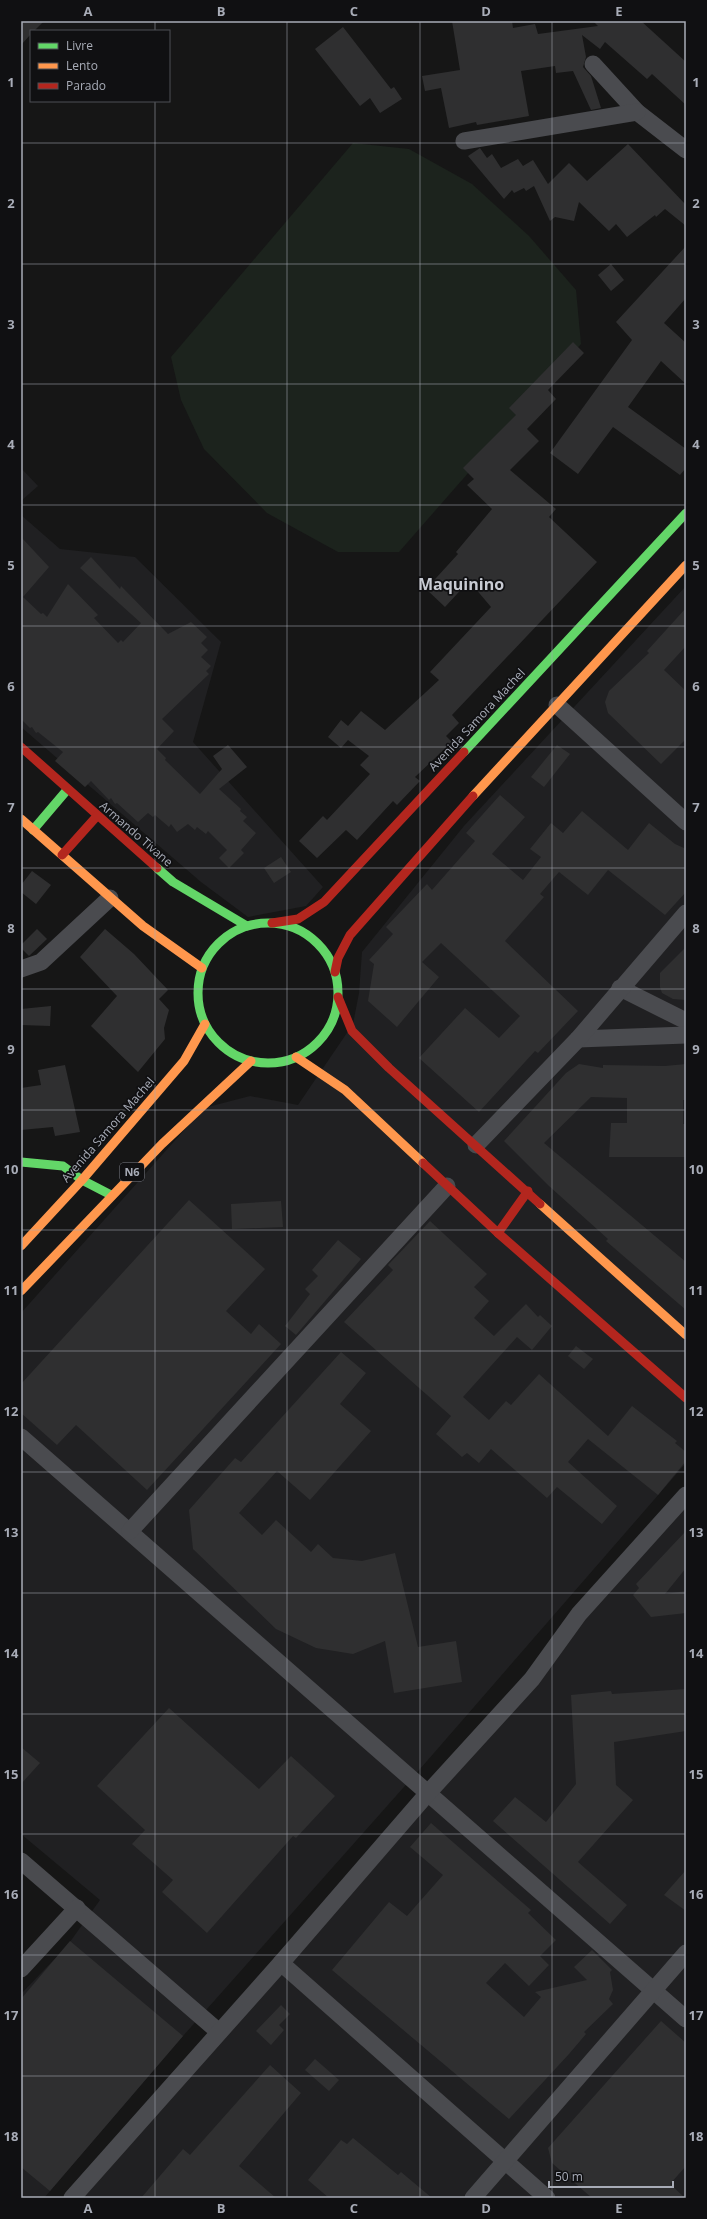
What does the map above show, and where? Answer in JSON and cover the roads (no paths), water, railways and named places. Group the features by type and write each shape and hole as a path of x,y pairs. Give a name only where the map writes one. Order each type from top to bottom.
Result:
{"main road":[{"name":"Avenida Samora Machel","path":"272,923 298,919 324,902 686,513"},
{"path":"686,565 557,705 350,935 338,958 335,972 338,997 352,1031 389,1068 686,1334"},
{"name":"Armando Tivane","path":"21,747 67,790 173,882 247,926"},
{"path":"33,830 67,790"},
{"path":"62,855 97,816"},
{"path":"21,819 144,926 202,968"},
{"path":"335,972 327,956 316,942 296,929 272,923 247,926 228,935 214,948 202,968 197,996 204,1024 221,1045 251,1061 273,1063 296,1057 318,1042 328,1029 335,1014 338,997"},
{"name":"Avenida Samora Machel","path":"21,1246 82,1180 184,1061 204,1024"},
{"path":"296,1057 345,1090 447,1186 686,1398"},
{"name":"N6","path":"21,1291 111,1195 201,1104 251,1061"},
{"path":"21,1162 44,1162 63,1166 82,1180 111,1195"},
{"path":"498,1232 528,1191"}],"street":[{"path":"593,64 637,112 686,150"},
{"path":"464,141 637,112"},
{"path":"557,705 686,822"},
{"path":"21,969 41,962 110,898"},
{"path":"476,1145 578,1039 620,988 686,913"},
{"path":"620,988 686,1021"},
{"path":"578,1039 686,1035"},
{"path":"130,1531 447,1186"},
{"path":"21,1437 686,2019"},
{"path":"72,2198 281,1963 428,1793 532,1679 580,1614 686,1495"},
{"path":"21,1861 219,2032"},
{"path":"21,1969 77,1908"},
{"path":"474,2198 686,1953"},
{"path":"281,1963 547,2198"}],"district":[{"name":"Maquinino","path":"461,584"}]}
